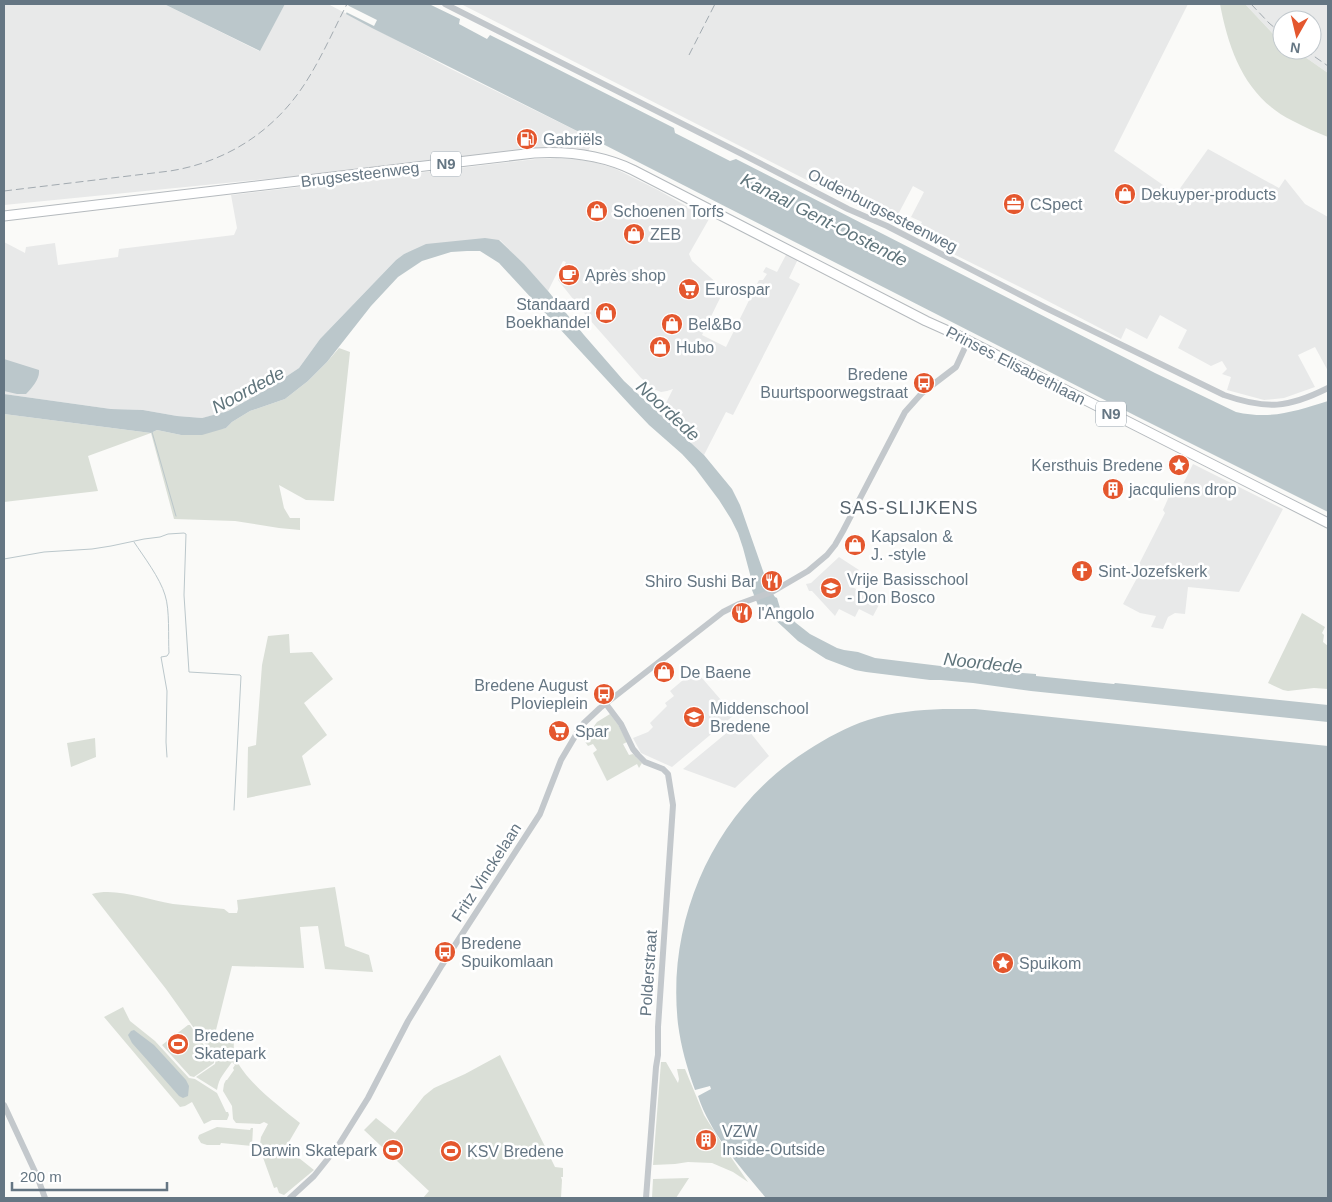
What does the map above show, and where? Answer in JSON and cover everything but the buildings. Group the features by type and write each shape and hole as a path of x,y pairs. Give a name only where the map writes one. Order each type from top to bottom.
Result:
{"main road":[{"name":"Brugsesteenweg","path":"4,216 525,154 545,152 566,153 594,156 623,166 812,262"},
{"name":"Prinses Elisabethlaan","path":"812,262 1328,523"}],"street":[{"name":"Oudenburgsesteenweg","path":"444,4 848,209 887,226 1224,396 1255,404 1272,406 1295,402 1328,388"},
{"name":"Fritz Vinckelaan","path":"290,1198 314,1176 338,1146 356,1117 380,1077 408,1020 442,964 540,814 566,749 584,723 716,617 730,608 772,592 820,562 830,551 848,524 905,412 922,393 956,367 968,341"},
{"name":"Polderstraat","path":"606,704 621,724 635,752 643,760 660,767 668,774 673,805 658,1027 658,1055 646,1198"},
{"path":"4,1105 37,1176 45,1198"}],"shaded area":[{"path":"4,4 164,4 259,51 285,4 328,4 449,68 593,139 588,152 383,167 4,205"},
{"path":"461,4 1188,4 1114,151 1176,194 1208,149 1279,188 1285,179 1305,204 1328,217 1328,371 1315,347 1298,355 1315,387 1284,398 1264,400 1227,390 1231,377 1222,374 1227,369 1222,361 1211,366 1178,348 1187,330 1160,315 1147,339 1126,328 1121,339 915,235 922,222 911,217 924,192 913,186 893,224"},
{"path":"1220,4 1245,4 1272,33 1272,60 1309,60 1328,73 1328,137 1297,123 1263,100 1242,72 1224,22"},
{"path":"1245,4 1328,4 1328,73 1309,60 1322,60 1322,10 1272,10 1272,33"},
{"path":"557,158 593,162 614,168 709,219 689,254 692,261 720,286 721,291 721,296 702,335 726,347 759,280 763,280 767,274 763,272 766,267 777,272 787,253 798,259 789,278 800,284 733,415 726,412 704,455 660,415 673,389 661,392 651,388 589,319 558,280 566,262 563,261 548,291 500,240 415,250 404,254 320,339 299,368 269,388 228,411 202,418 143,410 111,409 4,394 4,242 25,253 26,247 55,243 58,265 118,257 119,249 234,235 237,228 231,195"},
{"path":"339,348 350,352 334,501 306,500 279,485 284,508 290,518 300,518 300,530 235,521 174,519 151,433 157,430 181,435 226,428 250,411 285,399 308,381"},
{"path":"4,414 151,433 88,456 98,491 4,502"},
{"path":"1193,464 1283,509 1239,592 1188,587 1185,614 1175,613 1168,617 1163,629 1151,627 1156,616 1140,613 1123,604 1137,578 1133,576 1165,513 1163,510 1173,487 1180,490"},
{"name":"Vrije Basisschool - Don Bosco","path":"839,557 859,570 850,586 881,601 873,616 859,609 855,617 839,609 835,616 812,591 809,591 806,584 811,583"},
{"path":"1302,613 1325,627 1322,633 1324,635 1323,642 1328,646 1328,689 1314,688 1288,691 1268,683"},
{"path":"289,634 290,653 312,652 333,679 304,703 327,735 302,756 311,785 247,798 248,747 256,745 262,665 268,636"},
{"name":"Middenschool Bredene","path":"695,670 734,715 672,767 641,753 633,738 648,732 653,727 650,723 667,706 665,703 674,696 670,691"},
{"path":"610,714 627,742 623,744 629,755 633,754 642,763 639,768 637,764 607,781 593,753 597,750 593,744 588,746 584,740 597,722"},
{"name":"Middenschool Bredene","path":"741,721 769,756 735,788 683,769"},
{"path":"95,738 96,757 71,767 67,743"},
{"path":"335,887 345,946 369,955 373,972 325,969 318,926 300,927 304,968 232,966 215,1034 234,1037 235,1057 240,1066 264,1093 300,1123 283,1152 284,1156 299,1158 314,1170 284,1195 279,1193 277,1187 274,1188 261,1152 261,1137 268,1124 264,1122 260,1124 236,1123 233,1119 232,1106 223,1091 224,1084 234,1070 235,1065 232,1062 221,1079 217,1090 196,1077 215,1064 216,1059 166,989 92,894 101,892 122,893 173,904 224,909 229,913 237,913 237,900"},
{"path":"123,1007 130,1021 155,1041 189,1078 195,1079 217,1093 226,1112 228,1112 227,1120 212,1120 204,1124 192,1102 180,1107 104,1017"},
{"path":"190,1025 214,1060 214,1063 194,1077 190,1076 162,1045"},
{"path":"500,1055 555,1167 563,1168 561,1198 423,1198 429,1191 364,1130 376,1118 395,1133 424,1096 434,1088"},
{"path":"661,1062 666,1062 678,1083 677,1069 685,1069 704,1115 748,1182 733,1172 712,1163 688,1162 653,1165"},
{"path":"217,1127 250,1130 253,1128 252,1146 221,1143 220,1145 207,1145 201,1143 198,1138 199,1135"},
{"path":"689,1178 676,1198 652,1198 653,1179"}],"water":[{"path":"164,4 285,4 260,51"},
{"name":"Kanaal Gent-Oostende","path":"345,4 429,4 460,19 459,24 487,39 490,35 674,128 675,133 730,161 736,159 1155,373 1236,412 1272,415 1328,401 1328,512 372,28 346,14 349,6"},
{"path":"485,238 499,240 524,264 624,381 704,455 732,489 740,505 769,588 777,598 780,608 810,634 837,648 875,658 1328,705 1328,722 866,672 826,659 798,641 769,614 759,608 752,590 751,578 738,533 719,500 695,468 649,425 499,263 480,251 451,252 422,261 398,277 371,306 327,362 308,381 285,399 250,411 226,428 202,435 181,435 157,430 151,433 4,414 4,394 111,409 143,410 202,418 228,411 269,388 299,368 320,339 404,254 426,244"},
{"path":"4,359 39,370 37,380 26,394 4,391"},
{"name":"Spuikom","path":"975,709 1328,746 1328,1198 766,1198 737,1162 718,1137 703,1110 698,1096 711,1089 710,1086 695,1090 689,1074 678,1024 676,984 680,944 690,906 704,869 723,834 747,802 776,774 808,750 837,733 868,720 905,712"},
{"path":"134,1030 154,1045 186,1080 189,1086 188,1096 183,1098 179,1096 132,1043 128,1035"}],"pier":[{"path":"329,4 345,4 377,20 374,26 344,11 346,7 344,6 342,10"}],"waterway":[{"path":"152,432 176,516"},
{"path":"4,559 44,552 92,549 168,534 186,534 184,595 189,672 241,676 234,810"},
{"path":"134,542 163,588 167,601 169,653 167,656 161,657 167,691 167,757"}],"railway":[{"path":"4,191 170,171 191,167 229,152 263,130 292,102 316,65 347,4"},
{"path":"689,55 715,4"},
{"path":"1251,4 1272,26"},
{"path":"1319,60 1328,66"}],"place":[{"name":"Gabriëls","path":"527,139"},
{"name":"Dekuyper-products","path":"1125,194"},
{"name":"CSpect","path":"1014,204"},
{"name":"Schoenen Torfs","path":"597,211"},
{"name":"ZEB","path":"634,234"},
{"name":"Après shop","path":"569,275"},
{"name":"Eurospar","path":"689,289"},
{"name":"Standaard Boekhandel","path":"606,313"},
{"name":"Bel&Bo","path":"672,324"},
{"name":"Hubo","path":"660,347"},
{"name":"Bredene Buurtspoorwegstraat","path":"924,383"},
{"name":"Kersthuis Bredene","path":"1179,465"},
{"name":"jacquliens drop","path":"1113,489"},
{"name":"Kapsalon & J. -style","path":"855,545"},
{"name":"Sint-Jozefskerk","path":"1082,571"},
{"name":"Shiro Sushi Bar","path":"772,581"},
{"name":"Vrije Basisschool - Don Bosco","path":"831,588"},
{"name":"l'Angolo","path":"742,613"},
{"name":"De Baene","path":"664,672"},
{"name":"Bredene August Plovieplein","path":"604,694"},
{"name":"Middenschool Bredene","path":"694,717"},
{"name":"Spar","path":"559,731"},
{"name":"Bredene Spuikomlaan","path":"445,952"},
{"name":"Spuikom","path":"1003,963"},
{"name":"Bredene Skatepark","path":"178,1044"},
{"name":"VZW Inside-Outside","path":"706,1140"},
{"name":"Darwin Skatepark","path":"393,1150"},
{"name":"KSV Bredene","path":"451,1151"}],"district":[{"name":"SAS-SLIJKENS","path":"909,508"}],"water label":[{"name":"Noordede","path":"248,390"},
{"name":"Noordede","path":"668,411"},
{"name":"Noordede","path":"983,663"}]}
